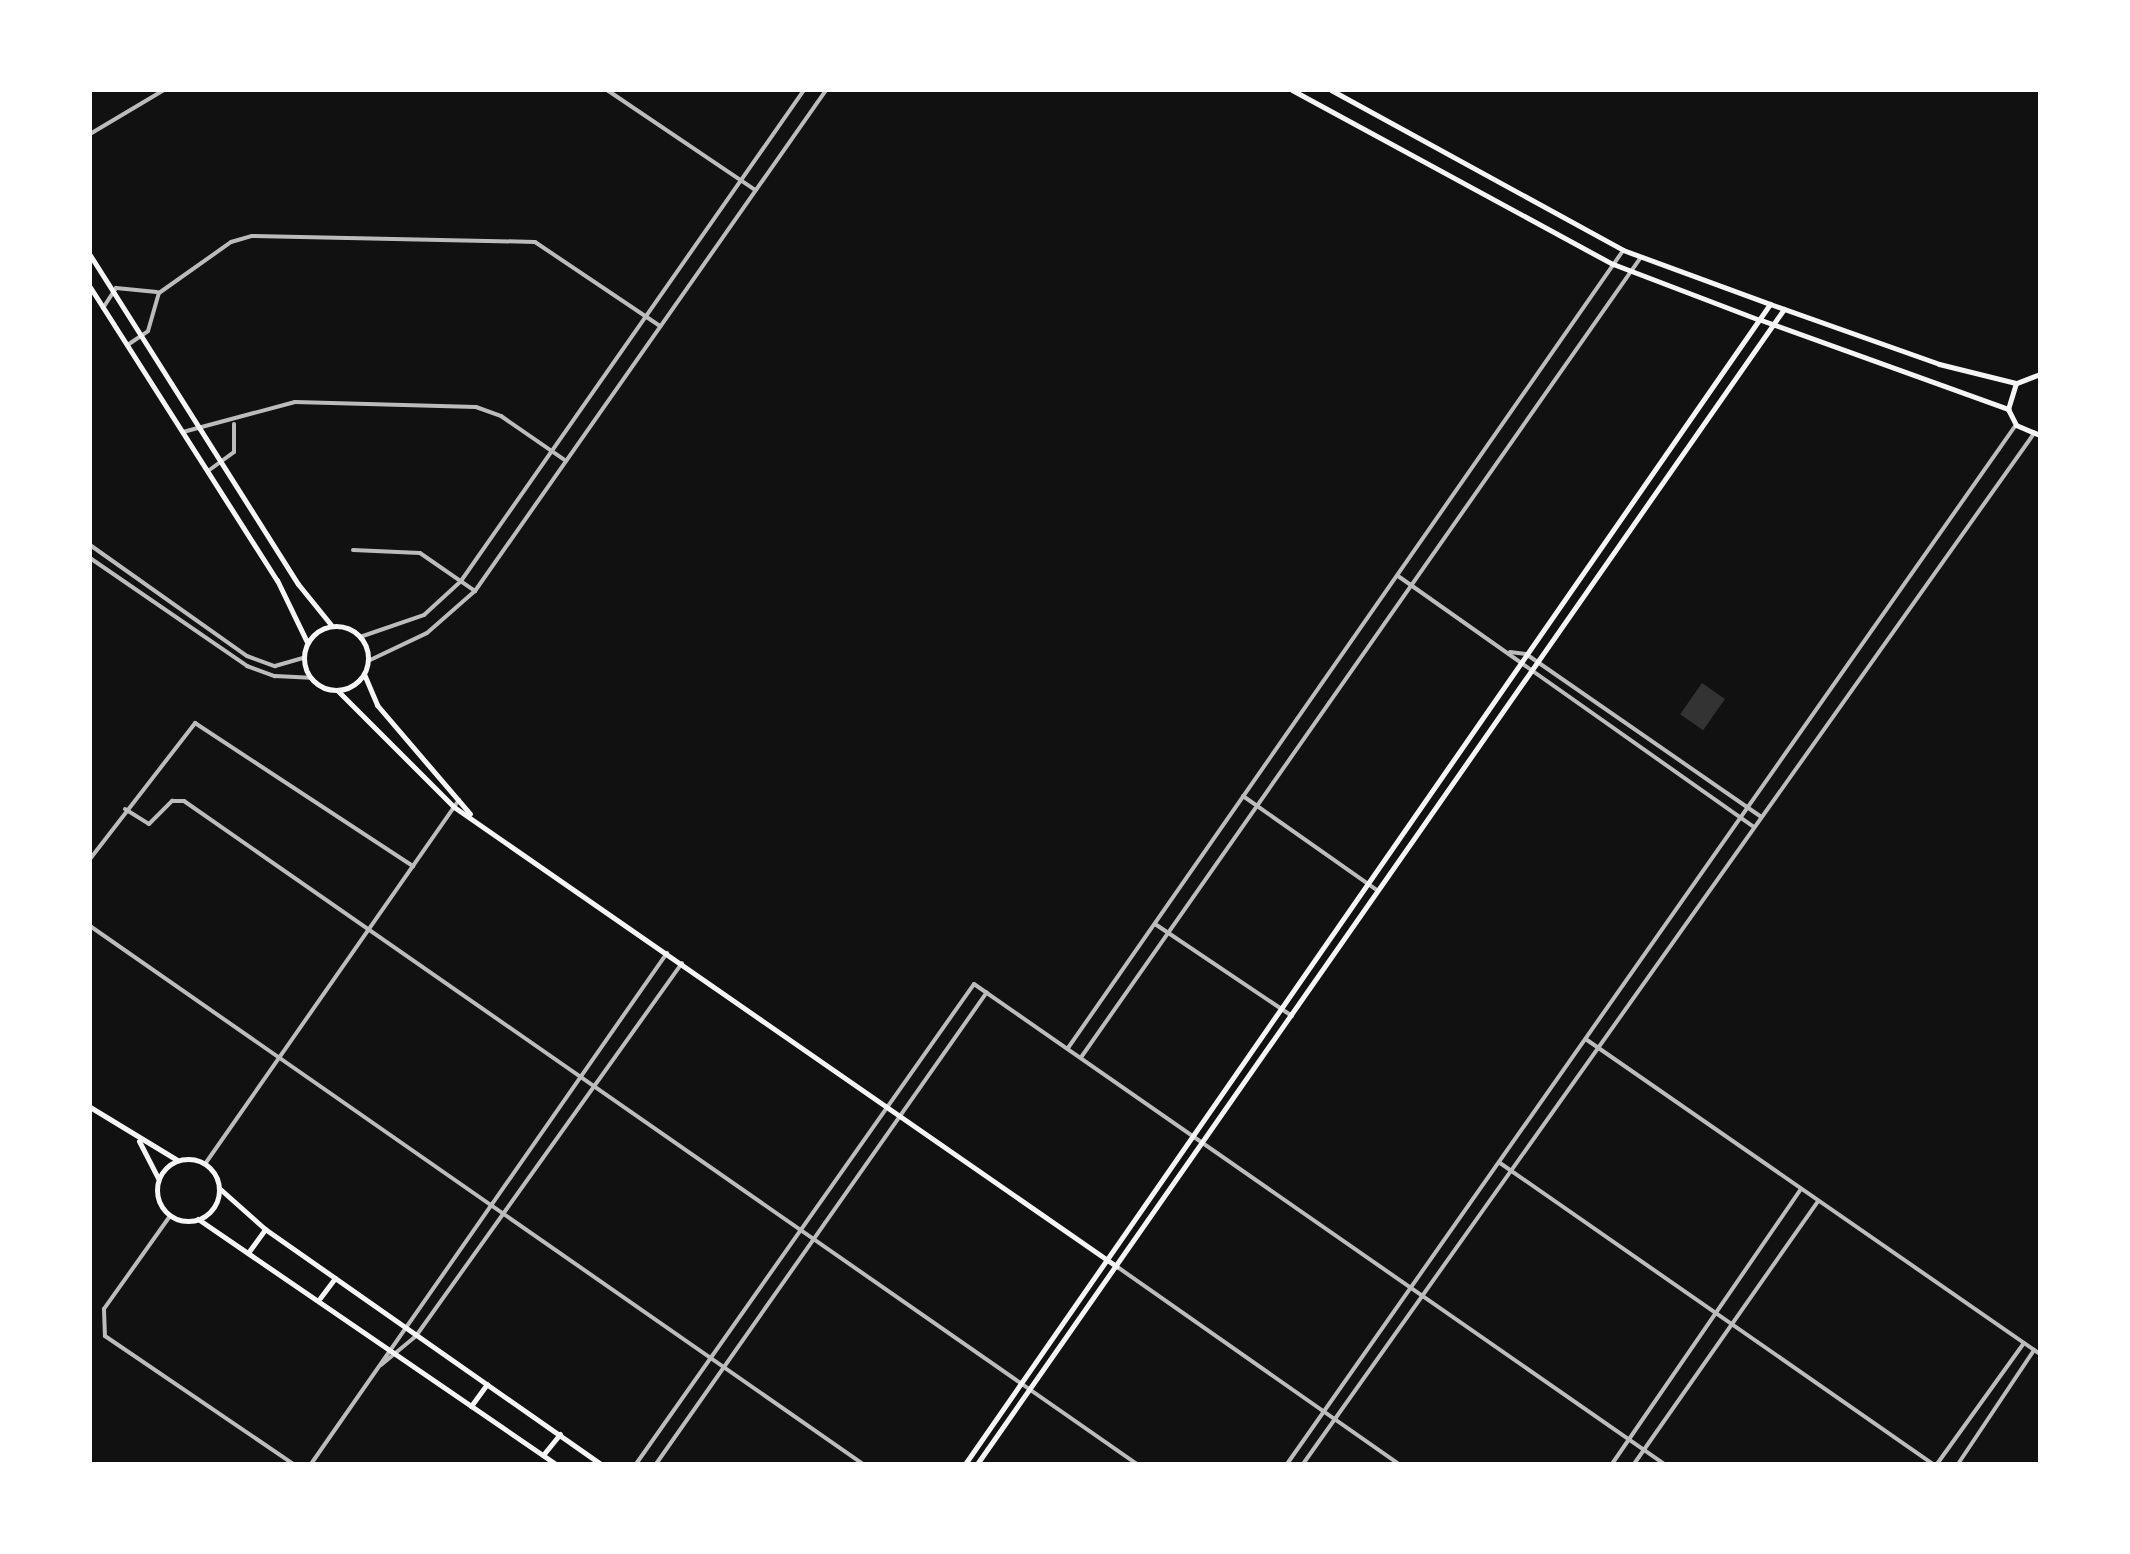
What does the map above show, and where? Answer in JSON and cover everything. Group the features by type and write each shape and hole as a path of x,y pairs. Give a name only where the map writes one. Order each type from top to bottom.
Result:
{"main road":[{"path":"1292,90 1630,272 2008,409 2016,425 2037,435"},
{"path":"1330,90 1641,257 1939,364 2016,383 2040,374"},
{"path":"90,255 298,584 332,626 360,637 368,661 364,674 377,706 472,818"},
{"path":"90,287 208,471 307,642"},
{"path":"965,1464 1770,304"},
{"path":"977,1464 1784,310"},
{"path":"2008,409 2016,383"},
{"path":"332,626 307,642 303,658 310,678 338,691 454,807 1116,1266"},
{"path":"338,691 364,674"},
{"path":"91,1110 177,1160 205,1164 219,1188 265,1229 601,1464"},
{"path":"139,1141 158,1178 158,1199 170,1216 198,1219 250,1250 556,1464"},
{"path":"158,1178 177,1160"},
{"path":"198,1219 214,1207 219,1188"},
{"path":"250,1250 265,1229"},
{"path":"320,1298 335,1278"},
{"path":"471,1406 487,1384"},
{"path":"543,1455 560,1434"}],"street":[{"path":"90,134 164,90"},
{"path":"607,90 755,190"},
{"path":"360,637 424,615 462,581 804,90"},
{"path":"368,661 427,634 475,591 826,90"},
{"path":"127,345 142,338 159,293 231,242 252,236 520,240 546,248 660,326"},
{"path":"1068,1048 1624,250"},
{"path":"1082,1057 1409,583 1641,257"},
{"path":"103,308 112,290 159,293"},
{"path":"1556,346 1570,356"},
{"path":"183,432 198,426 234,422 295,402 476,408 501,416 566,461"},
{"path":"208,471 234,452 234,422"},
{"path":"1287,1464 2016,425"},
{"path":"1303,1464 1997,477 2037,435"},
{"path":"1984,470 1997,477"},
{"path":"90,545 248,656 275,666 303,658"},
{"path":"353,550 420,553 475,591"},
{"path":"90,558 247,666 275,676 310,678"},
{"path":"1396,574 1510,652 1530,674 1753,826"},
{"path":"179,619 185,610"},
{"path":"1510,652 1526,654 1760,816"},
{"path":"275,666 275,676"},
{"path":"1324,679 1336,688"},
{"path":"90,859 186,729 200,724 413,866"},
{"path":"1243,796 1378,891"},
{"path":"125,809 150,824 180,799 1137,1464"},
{"path":"205,1164 459,800"},
{"path":"1198,860 1210,869"},
{"path":"1155,924 1292,1016"},
{"path":"90,926 280,1054 863,1464"},
{"path":"311,1464 381,1365 388,1346 667,953"},
{"path":"381,1365 401,1355 416,1336 682,963"},
{"path":"636,1464 974,984 1664,1464"},
{"path":"656,1464 987,992"},
{"path":"1587,1040 2037,1352 1958,1464"},
{"path":"1500,1163 1935,1464 2024,1343"},
{"path":"1612,1464 1801,1189"},
{"path":"1634,1464 1818,1201"},
{"path":"170,1216 104,1310 105,1336 293,1464"},
{"path":"1116,1266 1398,1464"}],"shaded area":[{"path":"1702,683 1725,699 1703,730 1680,714"}]}
